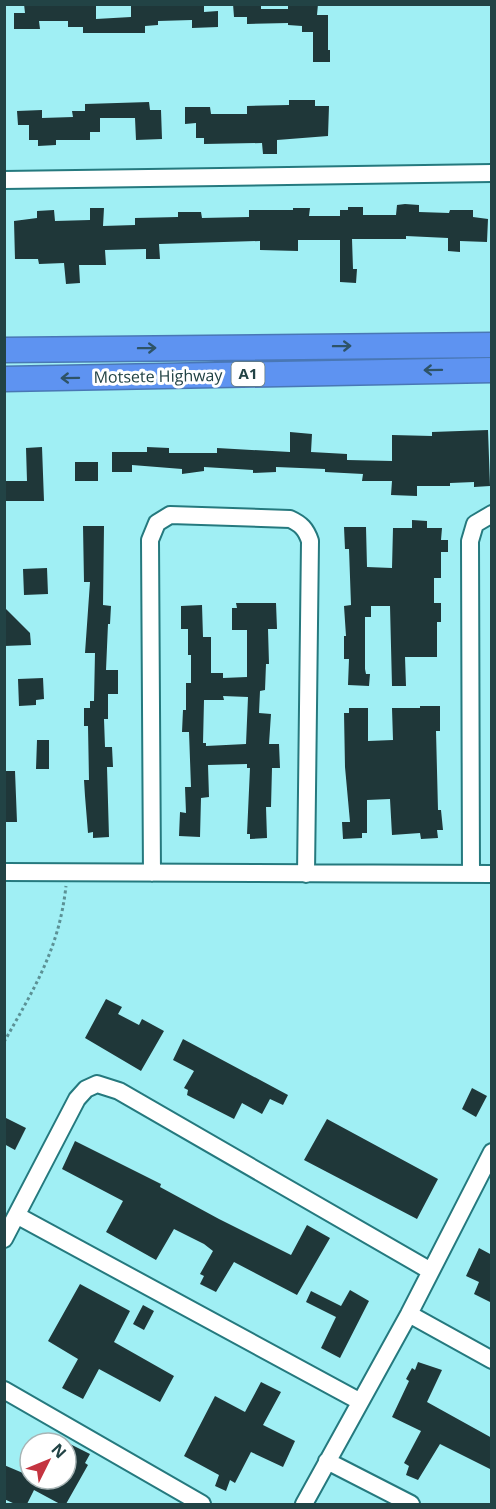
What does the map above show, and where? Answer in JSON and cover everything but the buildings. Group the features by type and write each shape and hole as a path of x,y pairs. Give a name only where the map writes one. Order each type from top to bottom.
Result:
{"highway":[{"name":"Motsete Highway","path":"4,350 492,345"},
{"name":"Motsete Highway","path":"4,379 492,370"}],"street":[{"path":"4,180 492,173"},
{"path":"471,874 470,541 475,524 492,514"},
{"path":"152,873 150,540 157,523 170,515 290,519 304,528 310,541 306,874"},
{"path":"4,872 492,874"},
{"path":"4,1239 77,1099 86,1089 98,1084 109,1085 429,1270"},
{"path":"304,1504 409,1314 429,1270 486,1176 492,1152"},
{"path":"18,1216 359,1401"},
{"path":"409,1314 492,1360"},
{"path":"4,1390 202,1504"},
{"path":"327,1461 411,1504"}],"path":[{"path":"4,1042 49,962 62,920 68,872"}]}
